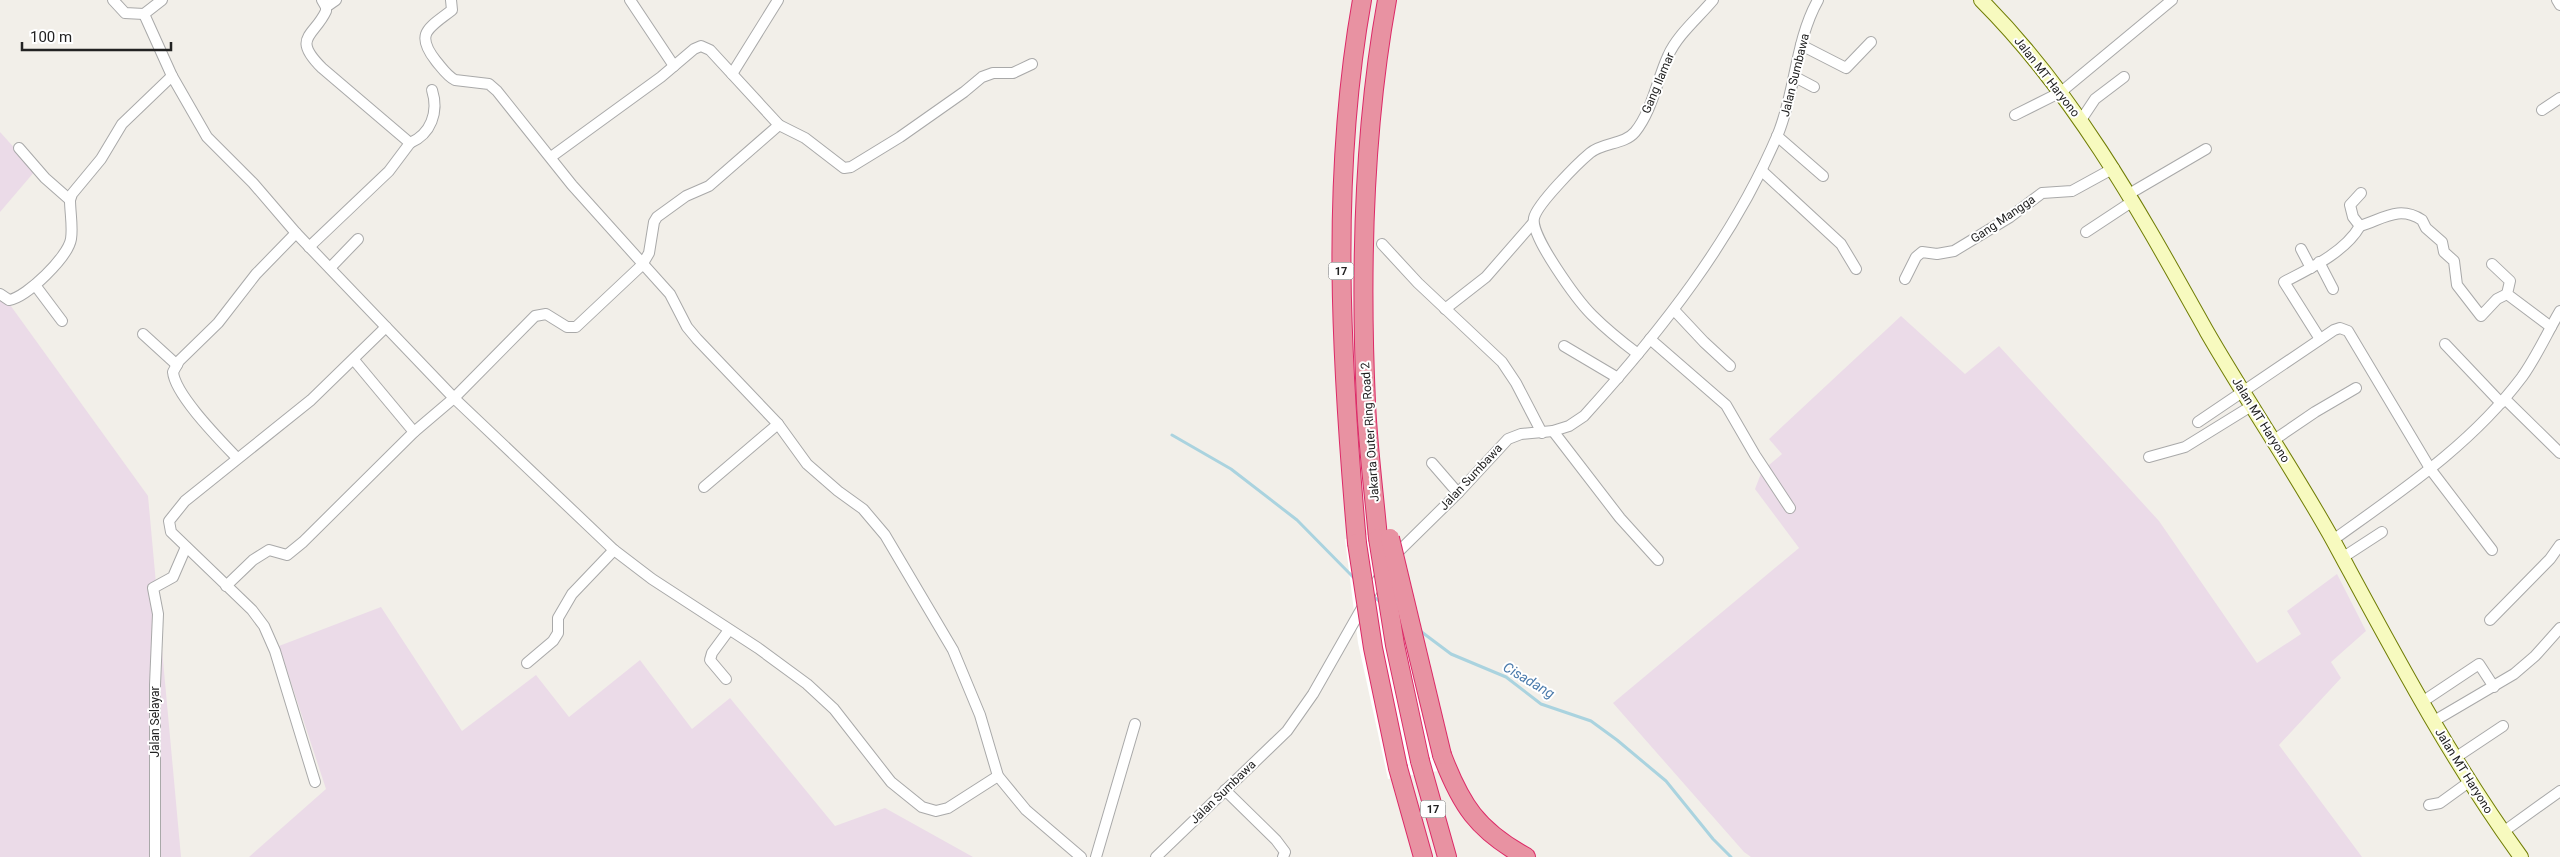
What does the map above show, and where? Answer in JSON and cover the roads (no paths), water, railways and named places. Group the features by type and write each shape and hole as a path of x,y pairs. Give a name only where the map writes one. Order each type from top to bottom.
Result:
{"highway":[{"name":"Jakarta Outer Ring Road 2","path":"1362,0 1353,50 1342,197 1341,302 1346,414 1357,542 1373,648 1398,768 1423,857"},
{"name":"Jakarta Outer Ring Road 2","path":"1387,0 1379,46 1365,197 1366,404 1384,538 1395,645 1420,761 1447,857"},
{"path":"1384,538 1442,755 1456,792 1476,820 1502,844 1526,857"}],"main road":[{"name":"Jalan MT Haryono","path":"1981,0 2027,48 2061,92 2114,168 2244,392 2333,540 2422,702 2469,782 2520,856"}],"street":[{"path":"113,0 125,13 144,14 162,0"},
{"path":"336,0 324,4 324,15 307,38 309,54 322,68 410,143"},
{"path":"451,0 452,10 426,32 424,40 426,48 455,80 489,84 494,88 572,185 670,294 686,327 697,340 778,424 812,468 863,509 885,535 944,630 980,715 998,776 1026,810 1081,857"},
{"path":"630,0 674,66"},
{"path":"732,74 778,0"},
{"name":"Gang Ilamar","path":"1533,223 1540,207 1591,152 1630,136 1640,123 1670,51 1713,0"},
{"name":"Jalan Sumbawa","path":"1156,857 1287,731 1305,707 1372,587 1391,558 1458,493 1508,439 1518,434 1548,432 1579,420 1618,378 1674,310 1704,268 1762,171 1788,107 1801,45 1818,0"},
{"path":"2015,115 2061,92 2172,0"},
{"path":"2557,0 2560,4"},
{"path":"144,14 172,76 208,137 253,183 309,247 454,398 614,550 652,580 797,676 825,700 891,782 922,807 936,811 948,808 998,776"},
{"path":"1801,45 1846,68 1871,42"},
{"path":"551,157 700,46 710,50 779,125 805,138 841,167 851,167 900,137 982,77 993,73 1013,73 1032,64"},
{"path":"0,294 9,300 14,299 35,285 62,256 71,239 70,200 101,159 122,124 172,76"},
{"path":"2081,120 2095,99 2124,76"},
{"path":"1795,77 1814,87"},
{"path":"309,247 389,171 410,143 421,138 431,124 435,109 432,90"},
{"path":"2542,110 2560,98"},
{"path":"226,586 261,553 269,550 287,555 326,520 414,432 454,398 535,316 546,314 567,327 576,327 642,265 652,246 654,222 657,217 686,196 709,186 779,125"},
{"path":"1777,136 1822,176"},
{"path":"19,148 46,178 70,200"},
{"path":"2086,232 2131,197 2206,149"},
{"name":"Gang Mangga","path":"1905,279 1916,257 1922,252 1936,254 1954,251 2010,217 2042,193 2072,191 2114,168"},
{"path":"1762,171 1841,244 1850,255 1856,268"},
{"path":"2360,226 2354,217 2350,205 2361,193"},
{"path":"2320,339 2284,282 2315,265 2355,235 2360,226 2392,213 2403,212 2416,216 2442,242 2444,252 2454,262 2457,286 2481,316 2497,298 2507,294"},
{"path":"1445,309 1486,277 1533,223 1542,246 1590,314 1638,354"},
{"path":"237,458 203,421 177,384 173,372 177,364 218,323 256,274 296,233"},
{"path":"330,268 358,239"},
{"path":"1382,244 1445,309 1502,362 1548,432 1658,560"},
{"path":"2301,249 2333,290"},
{"path":"2492,264 2510,281 2507,294"},
{"path":"35,285 62,321"},
{"path":"2507,294 2550,327"},
{"path":"1674,310 1730,366"},
{"path":"2333,540 2430,470 2469,437 2503,401 2534,359 2560,311"},
{"path":"315,782 268,634 252,610 171,532 169,521 171,515 237,458 278,429 354,360 386,327"},
{"path":"2198,422 2334,330 2340,328 2348,331 2430,470 2492,550"},
{"path":"143,334 177,364"},
{"path":"1650,339 1726,405 1755,455 1790,508"},
{"path":"2446,344 2503,401 2560,453"},
{"path":"1564,346 1618,378"},
{"path":"354,360 414,432"},
{"path":"2274,440 2315,412 2356,388"},
{"path":"2150,457 2186,447 2253,405"},
{"path":"704,488 778,424"},
{"path":"1432,463 1458,493"},
{"path":"2342,558 2382,532"},
{"path":"2490,620 2550,559 2560,545"},
{"name":"Jalan Selayar","path":"155,857 155,685 158,614 153,588 173,577 186,547"},
{"path":"526,663 553,641 558,633 558,618 572,594 614,550"},
{"path":"2434,721 2494,688 2535,656 2560,628"},
{"path":"726,679 710,660 712,653 729,630"},
{"path":"2422,702 2479,664 2494,688"},
{"path":"1096,857 1134,724"},
{"path":"2456,758 2503,726"},
{"path":"2429,805 2440,803 2469,782"},
{"path":"1225,790 1276,840 1285,852 1283,857"},
{"path":"2503,832 2560,791"}],"waterway":[{"name":"Cisadang","path":"1172,435 1231,469 1297,520 1355,579"},
{"name":"Cisadang","path":"1371,595 1382,603"},
{"name":"Cisadang","path":"1419,630 1451,654 1506,677 1541,704 1591,721 1666,781 1713,839 1731,857"}]}
